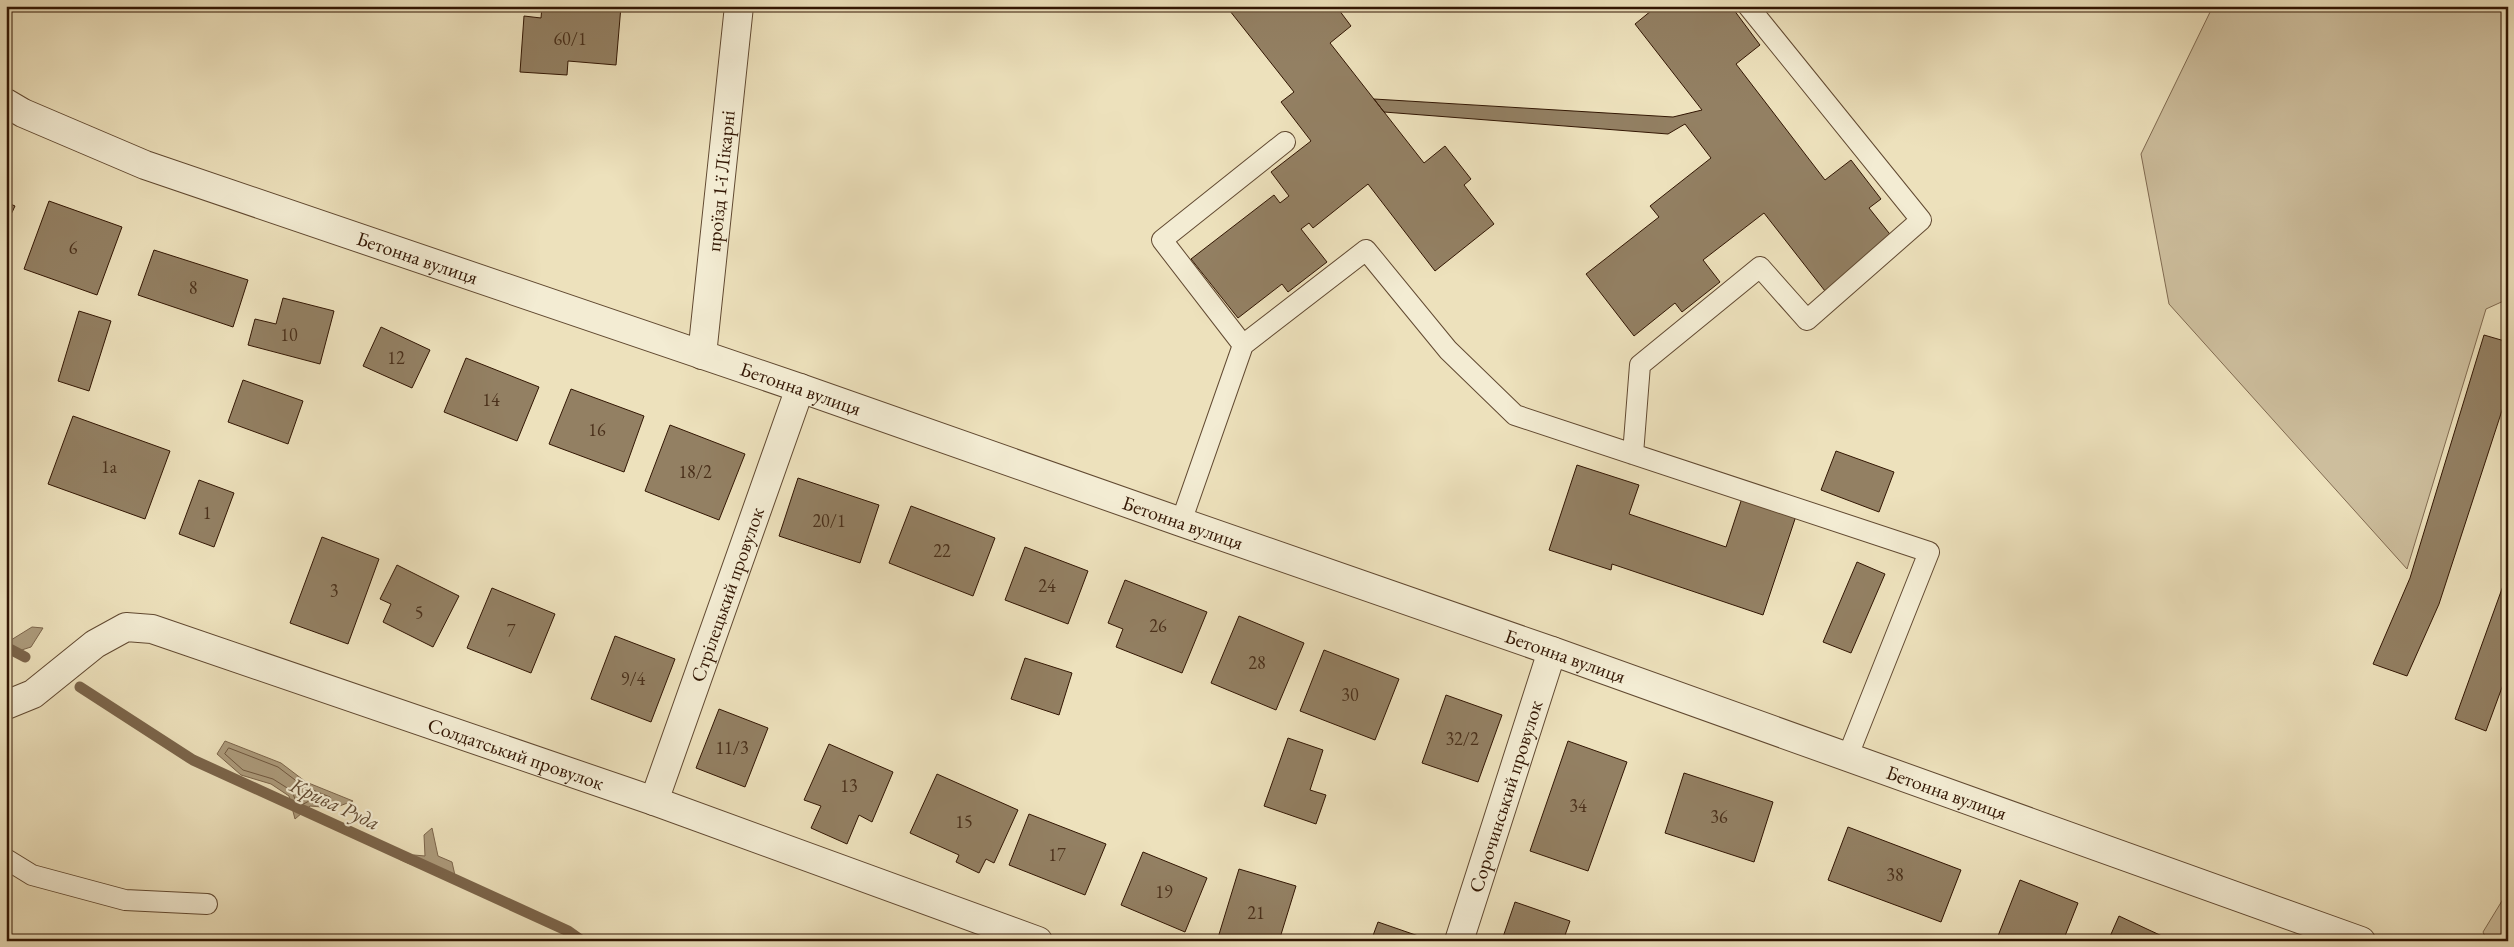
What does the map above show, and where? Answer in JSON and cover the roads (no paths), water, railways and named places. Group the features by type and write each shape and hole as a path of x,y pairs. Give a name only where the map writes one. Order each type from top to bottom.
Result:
{"street":[{"name":"проїзд 1-ї Лікарні","path":"702,355 739,6"},
{"name":"Бетонна вулиця","path":"6,103 23,113 145,165 800,388 1552,651 2361,941"},
{"name":"Стрілецький провулок","path":"654,801 800,388"},
{"name":"Солдатський провулок","path":"6,705 33,694 95,644 126,627 152,629 654,801 1038,941"},
{"name":"Сорочинський провулок","path":"1459,941 1552,651"}],"lane":[{"path":"1633,454 1640,365 1760,267 1807,320 1921,220 1748,6"},
{"path":"1242,344 1162,240 1285,142"},
{"path":"1181,522 1242,344 1366,250 1448,350 1515,415 1929,552 1847,758"},
{"path":"6,859 32,875 125,900 207,904"}],"water":[{"path":"32,627 43,628 31,647 6,655 6,638 11,640"},
{"path":"225,741 281,763 306,782 353,801 334,808 310,806 295,819 289,796 271,784 241,775 217,754"},
{"path":"432,828 438,856 452,862 456,880 399,859 414,855 425,856 424,835"}],"waterway":[{"name":"Крива Руда","path":"6,647 25,657"},
{"name":"Крива Руда","path":"80,687 193,760 568,931 582,941"}]}
